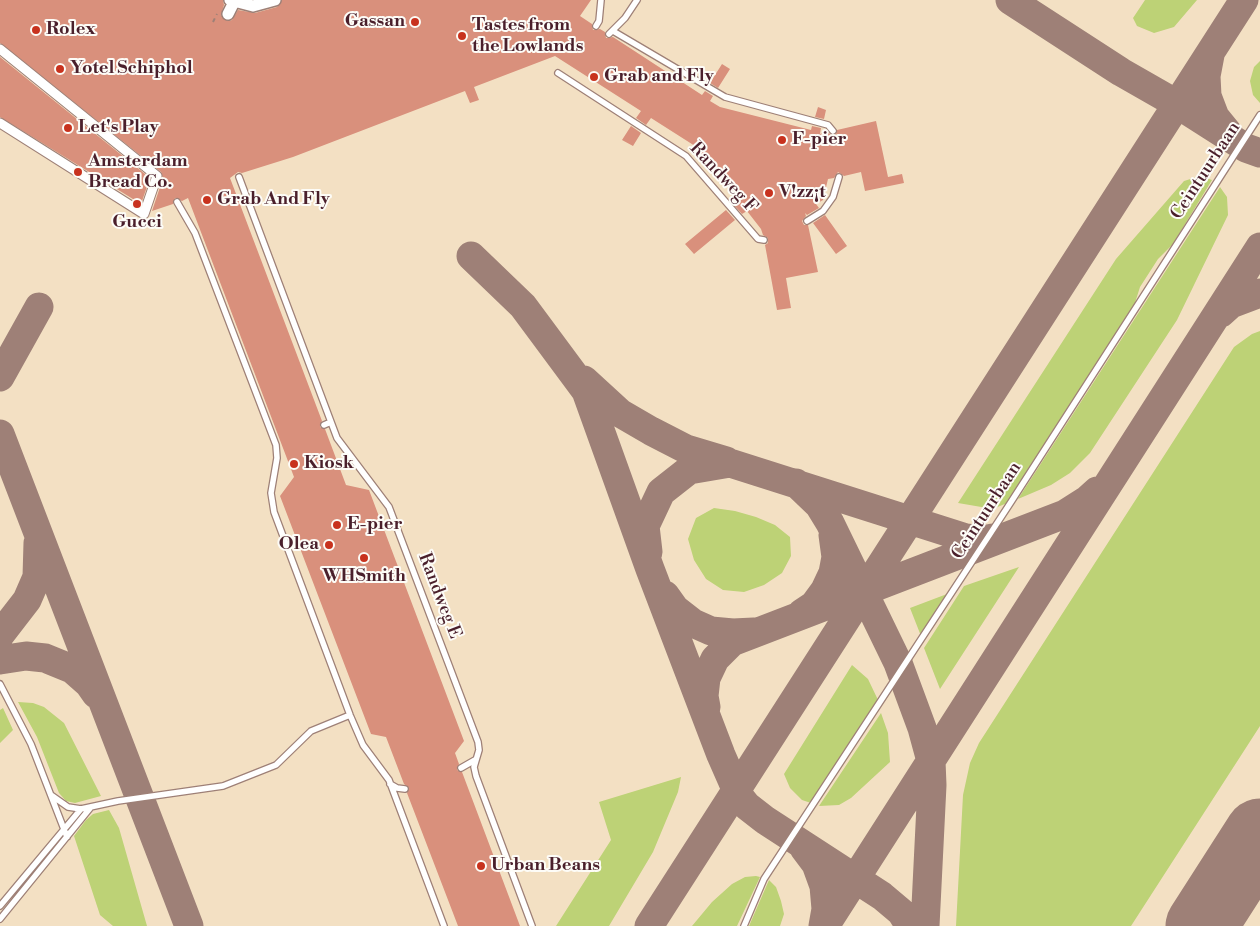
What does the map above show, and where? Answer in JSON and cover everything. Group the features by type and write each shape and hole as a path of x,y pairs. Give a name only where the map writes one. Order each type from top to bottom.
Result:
{"street":[{"path":"228,14 233,1 253,6 275,0"},
{"path":"0,49 157,176 144,214 0,123"}],"lane":[{"path":"596,26 599,21 601,0"},
{"path":"637,0 625,18 611,32 725,97 828,125 833,131"},
{"name":"Randweg F","path":"558,73 686,156 758,239 764,240"},
{"name":"Ceintuurbaan","path":"744,926 764,878 1012,502 1260,115"},
{"name":"Randweg E","path":"239,177 337,438 389,507 478,742 479,750 475,760 476,776 532,926"},
{"path":"807,221 823,211 833,197 839,177"},
{"path":"177,202 195,233 278,442 271,493 274,512 350,716 363,745 390,784 444,926"},
{"path":"324,425 331,422"},
{"path":"0,684 31,744 67,836"},
{"path":"51,795 68,807 81,809 118,801 223,786 276,765 311,731 350,716"},
{"path":"461,768 475,760"},
{"path":"390,784 397,788 406,789"},
{"path":"0,919 92,807"},
{"path":"0,906 81,809"}],"green space":[{"path":"1145,0 1197,0 1174,27 1154,33 1137,26 1133,18"},
{"path":"1260,61 1260,103 1253,95 1250,81 1254,67"},
{"path":"1200,176 1212,180 1173,244 1158,259 1140,287 1134,306 1007,503 993,509 958,503 1116,259 1184,181"},
{"path":"1220,187 1227,197 1228,215 1177,320 1090,453 1070,473 1051,485 1018,499"},
{"path":"1260,331 1260,726 1131,926 956,926 963,795 970,763 979,743 1234,347 1252,334"},
{"path":"714,508 756,517 775,525 790,537 791,556 782,573 764,585 744,592 723,590 706,579 694,560 688,539 696,518"},
{"path":"1019,567 940,689 924,648 964,586"},
{"path":"947,594 921,636 910,608"},
{"path":"852,665 868,679 878,700 811,803 802,800 790,788 784,774"},
{"path":"18,702 33,703 44,707 64,723 101,796 75,803 66,801 59,793 37,737"},
{"path":"3,708 13,730 0,743 0,710"},
{"path":"881,713 888,733 890,762 851,798 839,805 819,806"},
{"path":"681,777 678,792 653,852 609,926 556,926 611,840 599,802"},
{"path":"109,810 119,828 147,926 113,926 100,915 74,836 93,814"},
{"path":"745,877 760,877 737,926 692,926 712,902 732,884"},
{"path":"769,880 776,887 781,901 784,914 780,926 749,926"}],"building":[{"path":"0,0 223,0 224,5 221,15 228,21 232,20 238,10 255,13 277,7 282,0 591,0 580,16 592,24 593,30 600,29 605,32 606,38 613,37 702,95 705,91 713,96 710,101 720,107 811,130 812,126 821,128 820,134 828,132 832,136 836,134 837,130 876,121 888,177 902,174 904,183 865,191 861,172 844,176 838,172 834,178 828,179 823,200 816,204 819,208 807,215 805,213 806,216 802,221 804,225 808,225 818,272 786,278 791,308 777,310 765,245 768,243 768,238 763,235 761,229 747,211 742,214 733,204 738,200 695,146 651,118 646,125 636,118 641,111 555,56 474,87 479,100 470,103 465,91 293,157 242,173 238,172 230,178 322,421 320,427 325,429 346,485 369,490 464,741 455,753 459,764 457,770 462,772 520,926 458,926 407,793 409,788 404,784 386,737 371,734 280,496 294,477 188,198 182,201 175,198 173,204 152,211 163,178 161,172 0,43"},
{"path":"0,57 150,178 141,204 0,117"},
{"path":"722,64 730,69 718,88 710,83"},
{"path":"818,107 826,110 824,119 815,117"},
{"path":"631,126 641,133 633,146 622,140"},
{"path":"726,210 735,220 694,254 685,244"},
{"path":"825,215 847,246 836,254 813,223"}],"taxiway":[{"path":"1010,0 1121,72 1177,104 1246,148 1260,153"},
{"path":"649,926 1244,0"},
{"path":"1210,55 1206,76 1207,96 1215,117 1228,133"},
{"path":"825,926 1260,247"},
{"path":"471,256 523,306 586,391 650,569 721,755 739,796 747,806 765,820 882,896 901,912 910,926"},
{"path":"1221,313 1231,304 1260,293"},
{"path":"0,377 39,307"},
{"path":"584,380 620,413 651,431 686,449 726,461"},
{"path":"0,434 189,926"},
{"path":"648,552 645,526 661,492 689,470 730,463 966,538 983,540 993,538"},
{"path":"796,483 819,505 830,523 898,663 922,728 931,761 932,785 925,926"},
{"path":"706,707 704,696 706,678 715,659 732,642 1065,514 1097,491"},
{"path":"802,613 814,605 825,590 833,573 836,557 833,535"},
{"path":"0,635 27,600 37,577 38,543"},
{"path":"665,595 675,609 693,623 711,631 754,632"},
{"path":"0,660 26,656 45,658 72,669 89,684 96,694"},
{"path":"804,848 816,864 824,886 826,909 823,926"}],"runway":[{"path":"1201,926 1260,834"}],"place":[{"name":"Gassan","path":"415,22"},
{"name":"Rolex","path":"36,30"},
{"name":"Tastes from the Lowlands","path":"462,36"},
{"name":"Yotel Schiphol","path":"60,69"},
{"name":"Grab and Fly","path":"594,77"},
{"name":"Let's Play","path":"68,128"},
{"name":"F-pier","path":"782,140"},
{"name":"Amsterdam Bread Co.","path":"78,172"},
{"name":"V!zz¡t","path":"769,193"},
{"name":"Grab And Fly","path":"207,200"},
{"name":"Gucci","path":"137,204"},
{"name":"Kiosk","path":"294,464"},
{"name":"E-pier","path":"337,525"},
{"name":"Olea","path":"329,545"},
{"name":"WHSmith","path":"364,558"},
{"name":"Urban Beans","path":"481,866"}]}
